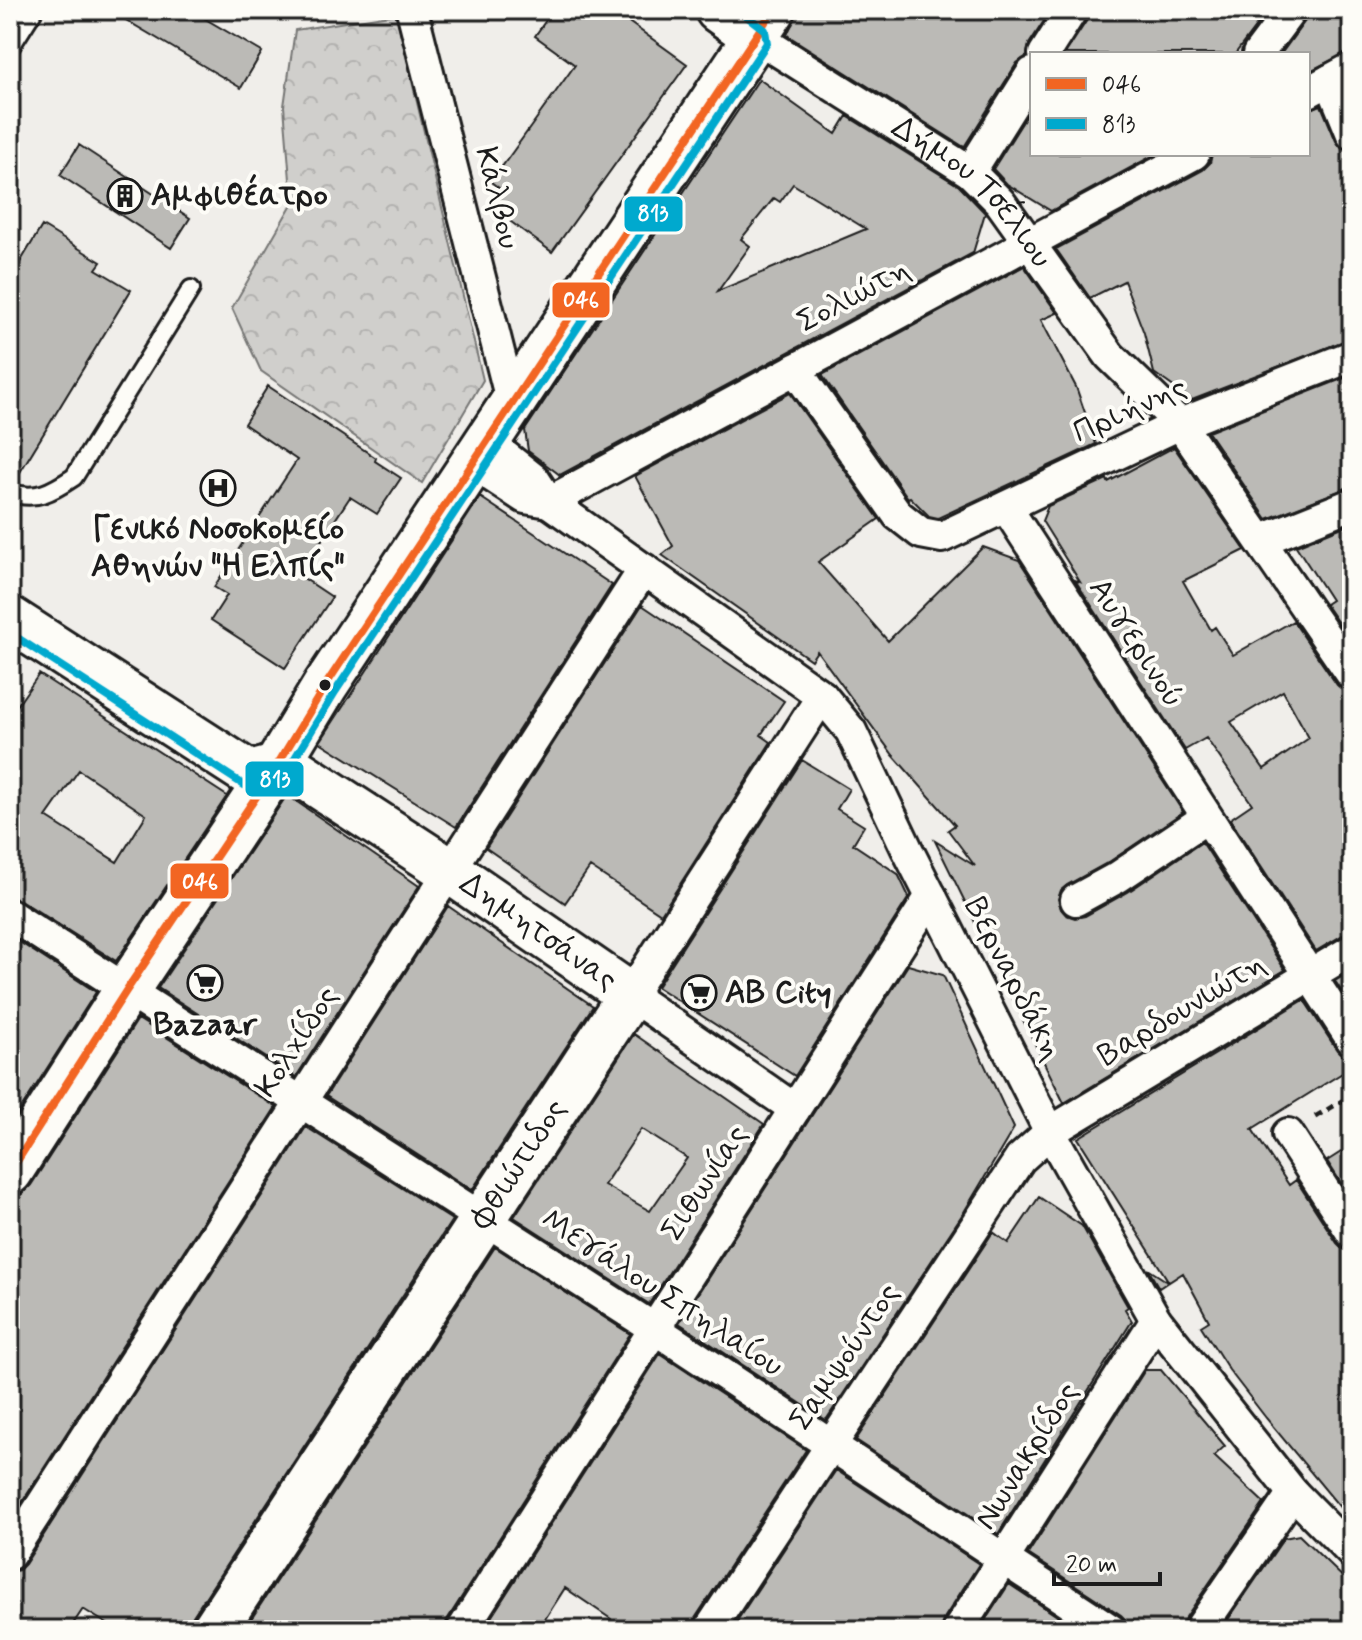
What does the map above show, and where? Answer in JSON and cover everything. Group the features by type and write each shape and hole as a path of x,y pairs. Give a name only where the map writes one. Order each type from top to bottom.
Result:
{"street":[{"name":"Κάλβου","path":"412,10 512,404"},
{"name":"Δήμου Τσέλιου","path":"718,10 765,23 970,172 1000,202 1110,356 1180,424 1352,675"},
{"path":"1045,52 1072,10"},
{"path":"1260,52 1291,10"},
{"path":"10,1172 126,991 276,767 325,686 765,23"},
{"path":"970,172 1030,76"},
{"path":"1330,80 1352,134"},
{"name":"Σολιώτη","path":"549,502 1190,156"},
{"name":"Πριήνης","path":"795,369 898,515 921,533 942,537 1180,424 1352,356"},
{"name":"Βερναρδάκη","path":"480,453 534,479 549,502 822,696 851,731 1050,1132 1156,1320 1293,1493 1352,1553"},
{"path":"1262,540 1352,504"},
{"name":"Αυγερινού","path":"1006,507 1352,1040"},
{"name":"Κολχίδος","path":"10,1554 644,569"},
{"name":"Δημητσάνας","path":"16,637 250,774 276,767 298,772 450,871 795,1109"},
{"name":"Φθιώτιδος","path":"214,1630 822,696"},
{"path":"1076,900 1118,877 1206,818"},
{"name":"Σιθωνίας","path":"462,1630 931,896"},
{"name":"Μεγάλου Σπηλαίου","path":"10,915 655,1329 1111,1630"},
{"name":"Βαρδουνιώτη","path":"1050,1132 1352,950"},
{"name":"Σαμψούντος","path":"709,1630 1020,1159 1050,1132"},
{"path":"1288,1134 1352,1233"},
{"name":"Νωνακρίδος","path":"958,1630 1156,1320"},
{"path":"1199,1630 1293,1493"}],"lane":[{"path":"10,48 34,10"},
{"path":"10,492 25,498 51,492 74,477 191,289"}],"path":[{"path":"1288,1134 1352,1095"}],"green space":[{"path":"396,14 483,380 422,483 261,371 232,308 292,204 284,106 295,30"}],"building":[{"path":"109,10 190,10 262,52 241,88"},
{"path":"553,10 612,10 687,64 552,252 492,208 504,192 491,182 575,65 535,36"},
{"path":"798,10 1051,10 1029,44 1027,56 1017,63 964,147 787,35"},
{"path":"1090,10 1268,10 1236,52 1066,52"},
{"path":"1309,10 1352,10 1352,50 1310,71 1310,52 1282,52 1305,21"},
{"path":"759,79 836,134 847,116 959,186 985,213 973,253 560,475 528,451 525,430","holes":["793,184 866,229 718,291 750,246 741,239 774,198 780,202"]},
{"path":"1321,105 1336,141 1342,149 1352,152 1352,338 1192,400 1154,373 1144,333 1124,281 1090,298 1056,249 1203,170 1212,156 1310,156 1310,109"},
{"path":"1030,110 1030,156 1152,156 1051,211 1007,184 993,169"},
{"name":"Αμφιθέατρο","path":"79,145 190,218 171,248 60,175"},
{"path":"42,226 101,262 96,269 131,290 14,482 10,481 10,279"},
{"path":"1024,266 1057,313 1041,320 1076,387 1096,444 938,518 929,516 908,498 822,375"},
{"path":"1352,375 1352,486 1267,519 1208,432"},
{"path":"268,386 401,478 377,514 350,497 299,575 332,597 285,668 211,620 227,595 214,587 297,460 244,424"},
{"path":"790,393 879,519 818,562 888,641 983,547 1019,560 1183,812 1061,890 1058,899 1066,915 1075,918 1085,916 1128,892 1202,842 1285,970 1064,1103 935,841 975,866 948,830 955,825 893,755 817,651 811,660 662,555 673,546 635,476"},
{"path":"1174,447 1245,550 1183,581 1211,630 1215,627 1233,655 1293,621 1337,685 1352,693 1352,932 1316,951 1230,819 1252,804 1206,738 1185,750 1075,580 1080,582 1042,521 1048,506 1107,479 1108,482","holes":["1283,691 1309,738 1264,769 1231,722"]},
{"path":"480,497 612,585 456,827 320,742"},
{"path":"1352,523 1352,643 1325,604 1331,600 1296,546"},
{"path":"642,605 784,701 761,735 771,742 661,914 590,867 565,903 486,848"},
{"path":"39,674 227,796 116,961 20,900 10,897 10,716","holes":["79,770 146,815 117,862 46,817"]},
{"path":"802,760 849,789 837,809 864,826 853,844 898,874 909,897 795,1076 657,987"},
{"path":"287,795 419,886 296,1077 158,988"},
{"path":"448,906 593,1006 472,1190 326,1096"},
{"path":"10,936 96,992 10,1126"},
{"path":"908,965 943,975 1014,1128 964,1212 826,1420 679,1323"},
{"path":"1352,971 1352,1007 1335,981"},
{"path":"1304,1000 1337,1050 1343,1056 1352,1058 1352,1067 1252,1129 1289,1185 1296,1180 1337,1243 1343,1249 1352,1251 1352,1522 1229,1370 1201,1326 1209,1321 1183,1273 1169,1282 1078,1138"},
{"path":"138,1019 276,1107 10,1521 10,1197 22,1194 31,1185"},
{"path":"634,1034 764,1124 649,1304 514,1217","holes":["641,1129 687,1158 650,1211 604,1185"]},
{"path":"306,1127 452,1220 193,1616 189,1630 117,1630 83,1609 69,1630 10,1630 10,1572 19,1570 25,1564"},
{"path":"1352,1145 1352,1200 1327,1161"},
{"path":"1039,1197 1082,1226 1128,1307 1125,1309 1132,1321 998,1534 856,1440 993,1232 1008,1243"},
{"path":"495,1247 630,1334 447,1620 444,1630 244,1630"},
{"path":"1148,1269 1168,1282 1159,1288"},
{"path":"660,1354 806,1450 694,1620 691,1630 604,1630 611,1619 565,1588 538,1630 483,1630"},
{"path":"1145,1370 1161,1370 1225,1446 1214,1456 1264,1503 1184,1620 1181,1630 1129,1630 1127,1621 1121,1615 1028,1554"},
{"path":"836,1470 979,1564 943,1620 940,1630 731,1630"},
{"path":"1299,1535 1352,1586 1352,1630 1221,1630 1284,1538"},
{"path":"1009,1584 1078,1630 979,1630"}],"transit line":[{"name":"813","path":"10,633 244,785 253,786 284,776 335,692 767,43 765,30 739,10"},
{"name":"046","path":"10,1172 126,991 276,767 325,686 773,10"}],"place":[{"name":"Αμφιθέατρο","path":"125,196"},
{"name":"Γενικό Νοσοκομείο Αθηνών \"Η Ελπίς\"","path":"218,488"},
{"name":"Bazaar","path":"205,983"},
{"name":"ΑΒ City","path":"699,993"}]}
